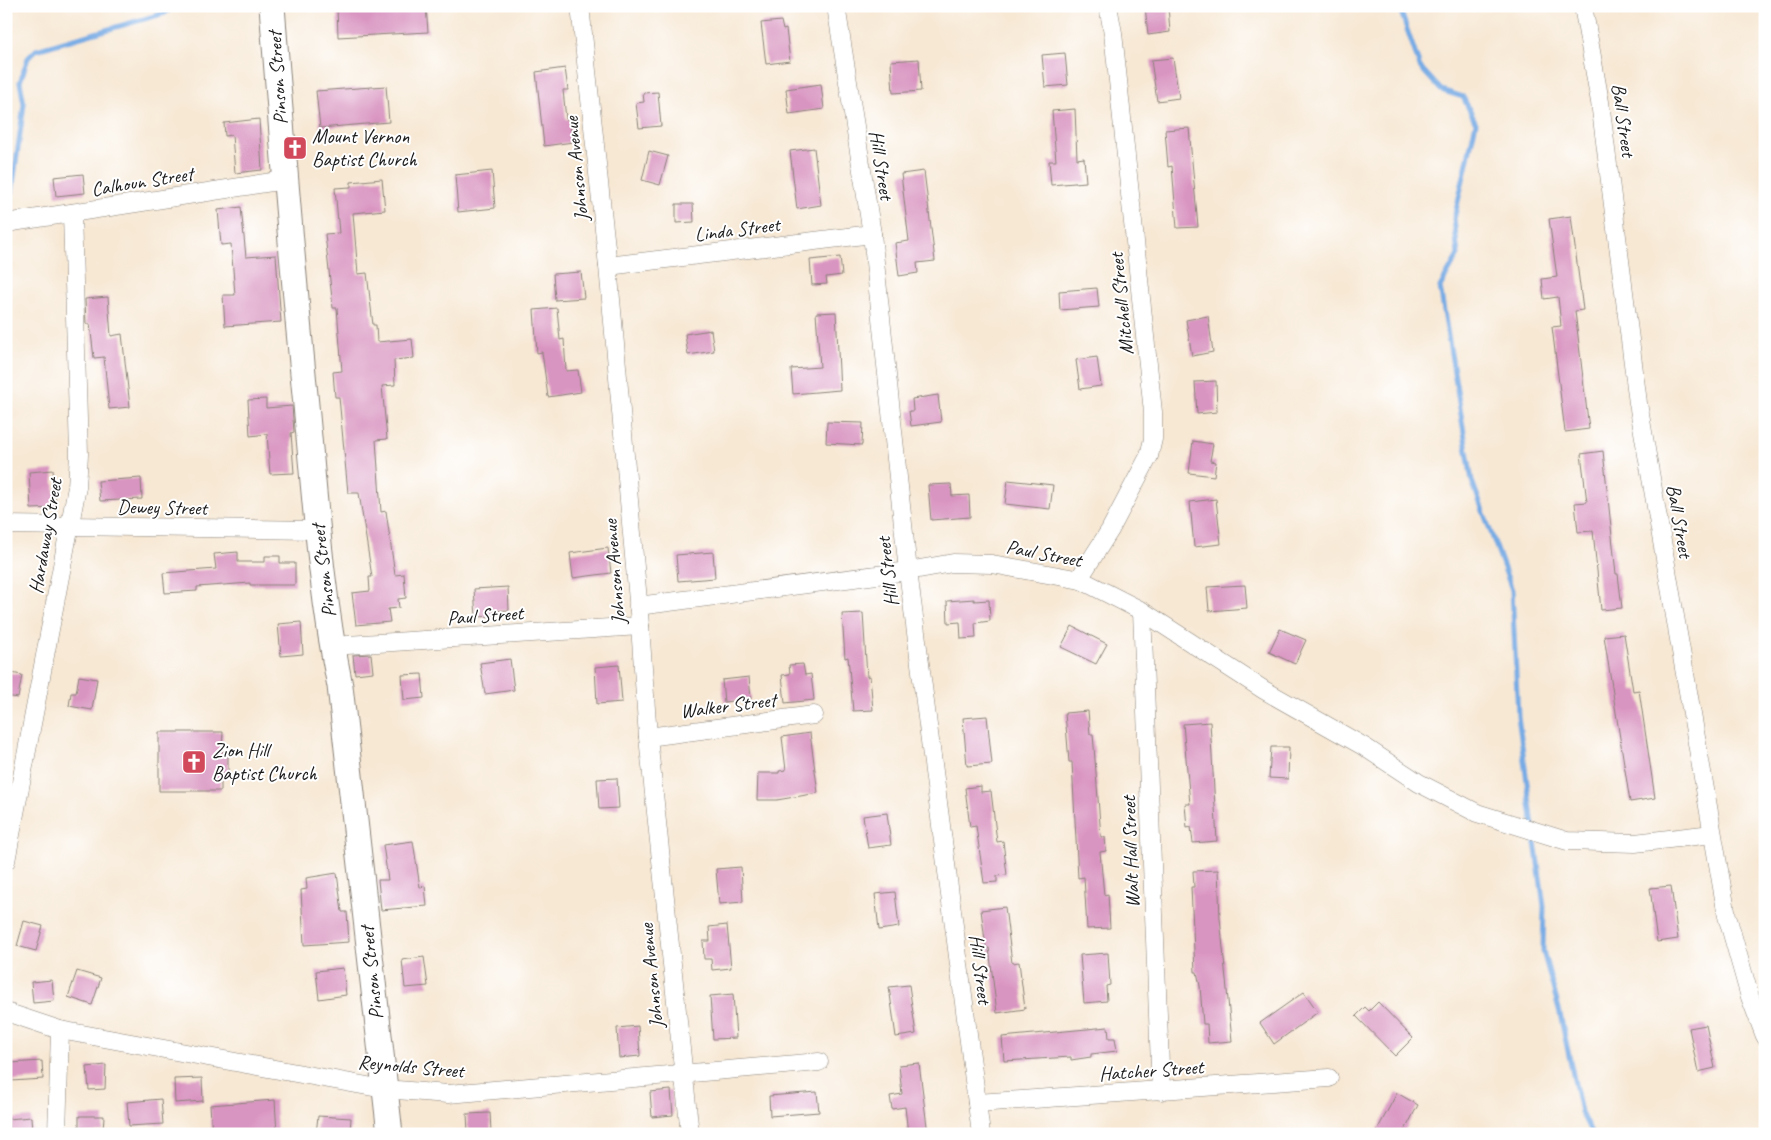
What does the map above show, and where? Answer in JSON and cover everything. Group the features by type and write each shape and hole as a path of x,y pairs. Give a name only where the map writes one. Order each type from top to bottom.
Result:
{"street":[{"name":"Pinson Street","path":"272,6 285,180 317,530 332,646 340,686 390,1134"},
{"name":"Johnson Avenue","path":"580,6 608,266 648,737 682,1073 690,1134"},
{"name":"Hill Street","path":"836,6 872,234 908,571 980,1134"},
{"name":"Mitchell Street","path":"1081,580 1142,472 1153,439 1152,403 1113,33 1108,6"},
{"name":"Ball Street","path":"1584,6 1600,102 1638,403 1712,834 1727,916 1750,997 1765,1036"},
{"name":"Calhoun Street","path":"6,223 285,180"},
{"name":"Hardaway Street","path":"6,861 68,526 77,487 79,454 72,214"},
{"name":"Linda Street","path":"608,266 872,234"},
{"name":"Dewey Street","path":"6,525 317,530"},
{"name":"Paul Street","path":"638,606 908,571 953,563 992,564 1081,580 1142,611 1264,690 1362,746 1419,783 1476,813 1567,841 1635,843 1712,834"},
{"name":"Walt Hall Street","path":"1142,611 1161,1091"},
{"name":"Paul Street","path":"332,646 640,626"},
{"name":"Walker Street","path":"648,737 814,715"},
{"name":"Reynolds Street","path":"6,1012 60,1030 384,1089 448,1094 819,1062"},
{"path":"57,1134 60,1030"},
{"name":"Hatcher Street","path":"977,1103 1329,1078"}],"building":[{"path":"337,6 426,6 428,32 338,37"},
{"path":"1145,6 1168,6 1170,32 1148,35"},
{"path":"781,21 783,30 786,29 790,61 766,64 761,23"},
{"path":"1065,53 1068,85 1045,87 1042,55"},
{"path":"1173,58 1179,98 1157,101 1151,60"},
{"path":"919,59 921,91 893,93 891,61"},
{"path":"565,68 568,90 563,90 566,119 569,119 573,142 544,146 536,72"},
{"path":"821,84 824,109 789,114 786,89"},
{"path":"386,86 389,122 320,128 316,91"},
{"path":"658,92 661,126 639,128 636,103 644,102 643,93"},
{"path":"1075,109 1077,159 1084,158 1086,182 1051,185 1049,161 1056,161 1052,111"},
{"path":"259,119 262,170 235,173 232,135 225,136 224,123"},
{"path":"1189,128 1198,227 1177,228 1172,166 1168,167 1165,130"},
{"path":"814,148 821,205 797,209 790,151"},
{"path":"649,151 668,156 660,185 642,180"},
{"path":"492,171 495,208 458,212 455,175"},
{"path":"924,171 935,261 917,263 918,273 899,276 895,243 909,241 901,174"},
{"path":"83,174 85,193 56,196 54,177"},
{"path":"382,179 385,210 353,213 358,274 367,273 373,325 376,325 377,342 412,339 414,358 394,360 395,385 382,386 387,439 376,440 381,512 386,511 395,575 404,574 406,598 398,599 399,608 388,609 390,622 356,625 352,593 370,591 369,577 372,577 359,493 348,493 339,397 335,397 333,372 342,371 337,308 333,308 325,234 339,233 335,188 351,187 351,182"},
{"path":"676,204 693,204 694,222 676,223"},
{"path":"241,207 246,257 276,255 281,322 225,326 223,295 235,295 231,244 221,245 218,210"},
{"path":"1571,216 1583,310 1575,311 1589,429 1565,432 1552,327 1561,326 1558,297 1544,299 1542,279 1557,277 1549,219"},
{"path":"840,257 842,275 826,277 827,284 812,285 810,260"},
{"path":"581,272 584,298 555,300 553,274"},
{"path":"1097,288 1099,307 1060,310 1059,291"},
{"path":"108,297 111,336 122,334 130,407 109,409 104,357 94,358 90,324 86,324 85,299"},
{"path":"557,308 560,340 564,339 566,371 578,370 581,392 548,397 542,352 537,353 534,310"},
{"path":"836,312 840,390 793,394 791,369 820,367 816,313"},
{"path":"1208,316 1213,352 1192,356 1186,320"},
{"path":"711,330 714,351 688,355 685,334"},
{"path":"1097,357 1101,386 1080,389 1076,360"},
{"path":"1216,381 1217,412 1197,414 1195,382"},
{"path":"938,395 941,422 911,426 909,411 913,411 912,399"},
{"path":"266,399 266,408 292,406 294,432 291,433 294,473 270,474 267,434 250,436 248,400"},
{"path":"827,422 863,423 862,445 826,443"},
{"path":"1193,441 1213,444 1210,461 1216,462 1214,476 1189,473"},
{"path":"1603,451 1616,574 1618,574 1622,608 1601,610 1593,531 1578,532 1575,503 1587,502 1581,454"},
{"path":"53,470 56,508 31,509 29,472"},
{"path":"141,478 142,499 100,501 98,481"},
{"path":"1008,480 1053,485 1050,509 1005,504"},
{"path":"951,484 952,496 969,495 970,517 931,520 928,485"},
{"path":"1216,499 1221,544 1194,547 1190,502"},
{"path":"608,548 611,573 573,578 570,553"},
{"path":"238,552 238,562 265,562 265,556 280,556 280,563 295,563 295,585 250,585 250,583 197,587 197,591 165,593 163,573 216,569 214,554"},
{"path":"713,552 715,578 678,581 676,555"},
{"path":"1245,585 1247,608 1209,611 1207,587"},
{"path":"508,587 509,610 493,611 494,616 476,617 474,589"},
{"path":"974,599 974,601 989,600 990,621 975,623 976,638 961,639 960,622 948,623 947,601"},
{"path":"863,613 867,677 870,676 873,710 853,711 848,657 845,658 842,614"},
{"path":"301,622 303,654 281,656 278,624"},
{"path":"1072,626 1107,644 1096,664 1061,647"},
{"path":"1280,629 1306,640 1295,664 1269,652"},
{"path":"1624,634 1633,691 1639,690 1655,798 1630,802 1604,636"},
{"path":"371,654 373,672 355,674 353,655"},
{"path":"510,659 514,690 485,694 480,663"},
{"path":"803,664 805,675 811,674 814,700 785,703 782,675 790,674 789,665"},
{"path":"619,665 622,702 597,704 595,667"},
{"path":"6,672 22,675 18,698 6,696"},
{"path":"422,674 424,698 404,700 402,675"},
{"path":"79,676 97,679 92,710 69,706 71,693 76,693"},
{"path":"749,677 751,699 724,702 722,680"},
{"path":"1088,711 1090,734 1093,734 1101,837 1105,837 1106,851 1100,852 1104,895 1108,894 1110,928 1087,929 1084,877 1078,878 1072,762 1069,762 1065,713"},
{"path":"987,716 992,764 967,766 963,718"},
{"path":"1210,722 1217,841 1193,843 1191,827 1187,828 1185,804 1190,804 1183,724"},
{"name":"Zion Hill Baptist Church","path":"159,732 223,732 222,752 228,752 228,773 221,773 221,791 159,791"},
{"path":"810,733 818,793 777,800 757,800 758,773 779,773 779,771 786,770 782,737"},
{"path":"1271,747 1289,747 1288,779 1269,778"},
{"path":"617,778 619,808 599,809 597,779"},
{"path":"981,786 981,792 991,791 997,842 1003,841 1007,875 997,876 997,882 984,883 976,826 970,827 965,788"},
{"path":"887,813 891,845 868,848 863,816"},
{"path":"413,841 420,887 425,886 427,906 381,910 378,880 388,880 383,845"},
{"path":"741,867 743,902 719,904 716,869"},
{"path":"1218,870 1220,918 1232,1041 1208,1043 1207,1024 1203,1024 1200,986 1197,972 1195,972 1191,887 1194,887 1193,871"},
{"path":"337,873 342,912 347,912 349,942 304,945 301,890 307,889 306,878"},
{"path":"1671,886 1678,939 1657,942 1650,888"},
{"path":"895,892 899,927 879,930 875,894"},
{"path":"1005,907 1012,963 1019,962 1025,1009 997,1013 989,948 986,948 981,910"},
{"path":"24,921 43,926 36,951 17,946"},
{"path":"727,925 731,968 712,970 711,959 704,959 703,941 710,941 709,927"},
{"path":"1108,953 1110,985 1106,986 1107,1001 1084,1003 1080,955"},
{"path":"424,957 428,986 405,988 402,960"},
{"path":"343,968 346,995 319,999 316,971"},
{"path":"77,971 101,978 92,1005 68,997"},
{"path":"52,980 54,1001 33,1003 31,982"},
{"path":"909,985 916,1034 896,1037 889,987"},
{"path":"1304,992 1318,1012 1274,1044 1260,1023"},
{"path":"733,994 736,1038 713,1039 710,996"},
{"path":"1378,1002 1413,1038 1395,1056 1356,1016 1365,1007 1369,1011"},
{"path":"1706,1025 1715,1068 1698,1072 1689,1028"},
{"path":"638,1026 640,1056 619,1058 617,1028"},
{"path":"1108,1027 1109,1038 1115,1038 1117,1051 1091,1054 1091,1057 1071,1060 1071,1057 1004,1061 1002,1037"},
{"path":"42,1061 43,1079 11,1081 10,1063"},
{"path":"919,1063 928,1134 908,1134 905,1107 892,1109 890,1096 902,1094 899,1065"},
{"path":"106,1065 105,1089 89,1090 87,1067"},
{"path":"202,1078 203,1101 175,1103 174,1079"},
{"path":"671,1090 673,1115 652,1117 650,1092"},
{"path":"817,1092 819,1112 770,1116 769,1096"},
{"path":"1397,1093 1418,1105 1403,1134 1375,1134"},
{"path":"161,1099 163,1124 129,1126 127,1102"},
{"path":"275,1100 277,1134 212,1134 210,1105"},
{"path":"490,1113 491,1132 468,1133 467,1114"},
{"path":"79,1116 104,1116 103,1131 79,1134"},
{"path":"318,1116 351,1118 350,1134 316,1134"},
{"path":"31,1117 32,1134 9,1134 8,1119"}],"waterway":[{"path":"6,217 11,199 24,104 20,82 28,58 36,50 165,13 174,6"},
{"path":"1399,6 1420,67 1441,90 1463,97 1476,123 1454,219 1458,255 1440,287 1472,481 1512,590 1518,716 1533,826"},
{"path":"1534,835 1544,906 1543,951 1559,1009 1581,1112 1592,1134"}],"place":[{"name":"Mount Vernon Baptist Church","path":"295,148"},
{"name":"Zion Hill Baptist Church","path":"194,762"}]}
